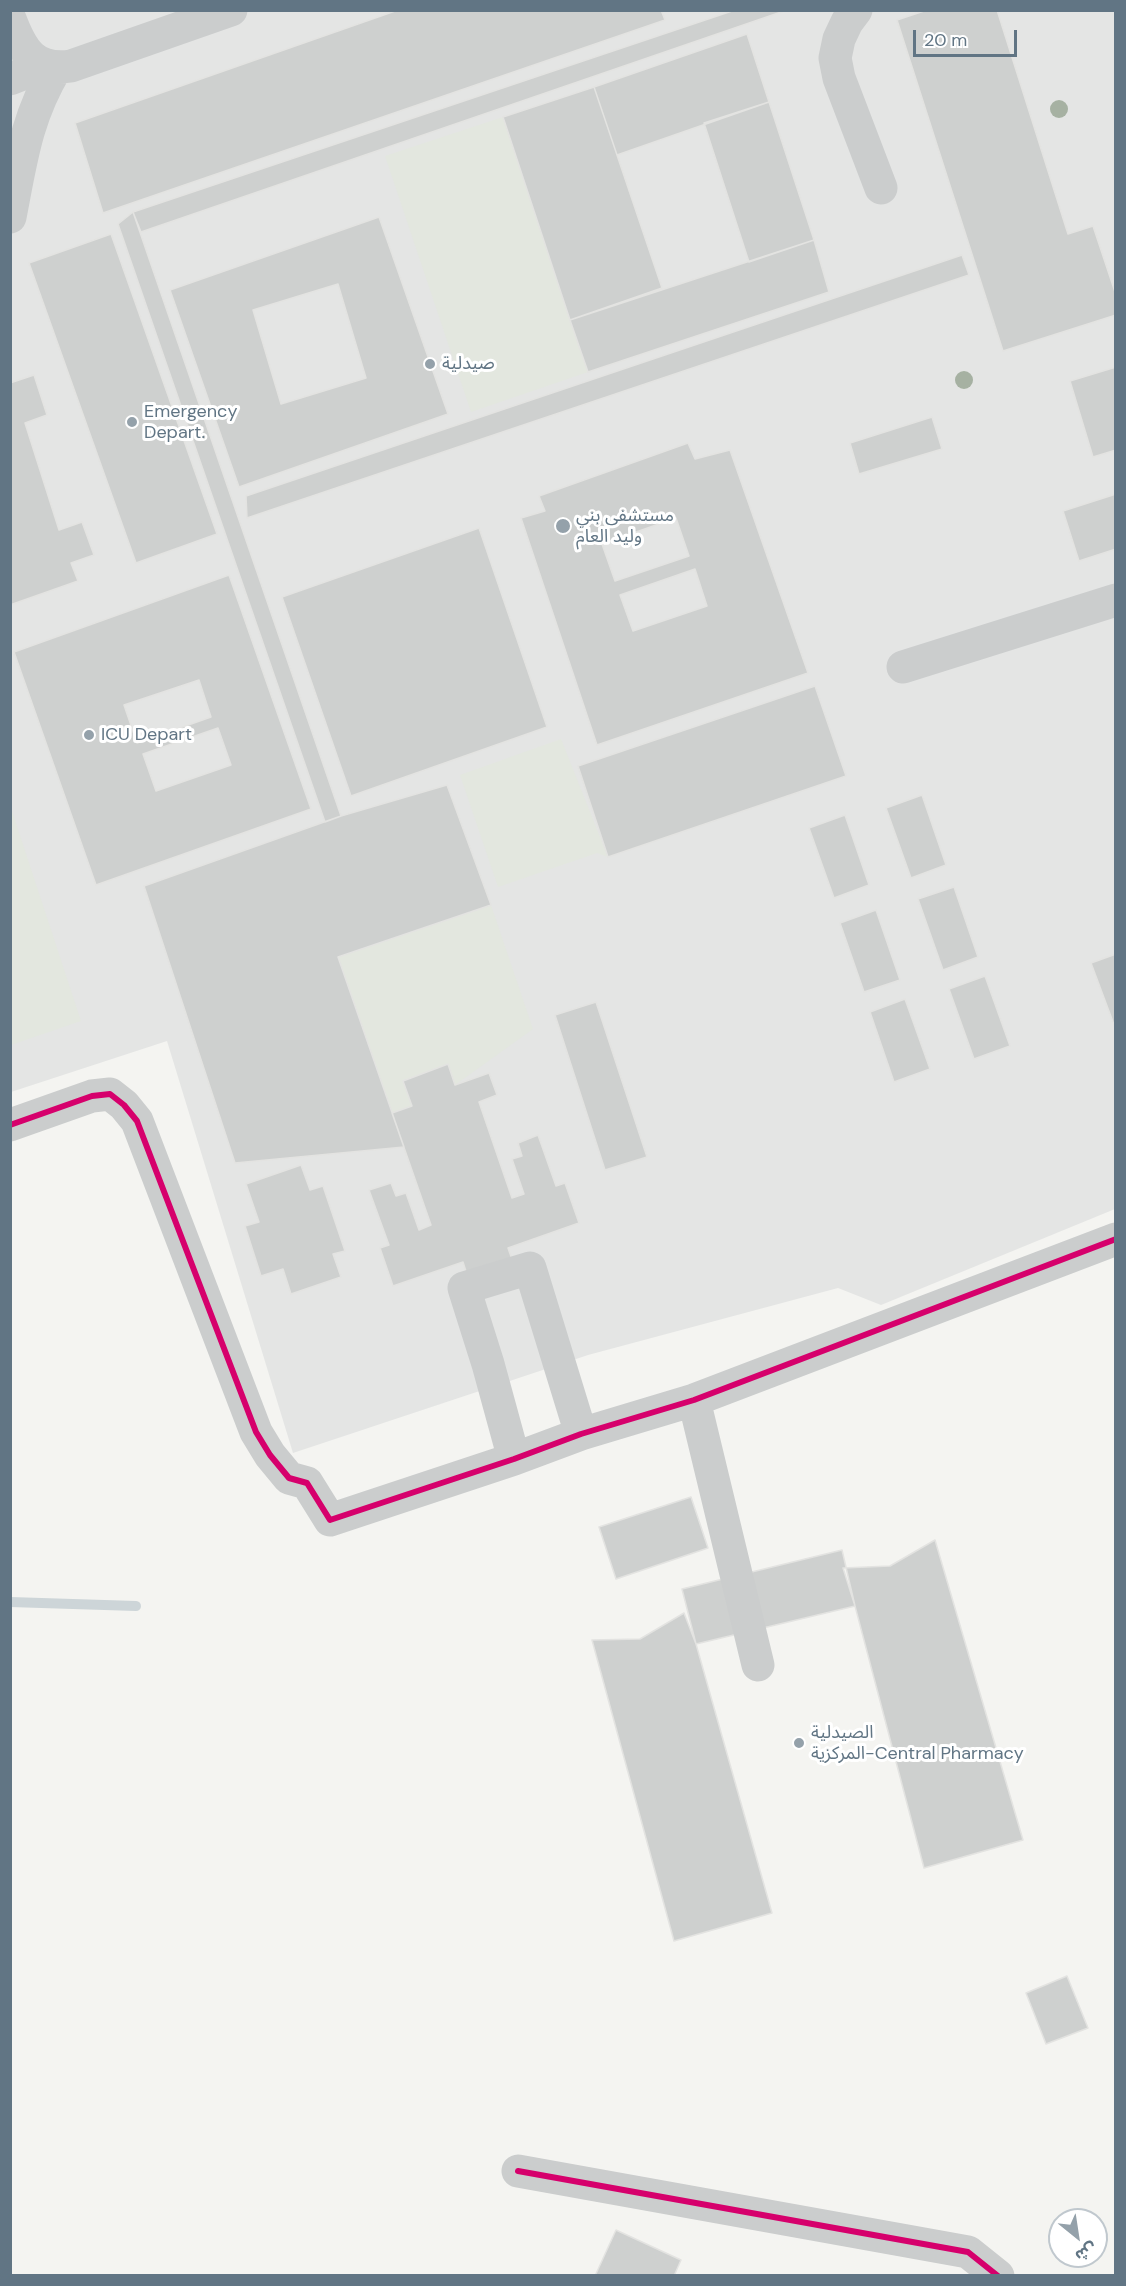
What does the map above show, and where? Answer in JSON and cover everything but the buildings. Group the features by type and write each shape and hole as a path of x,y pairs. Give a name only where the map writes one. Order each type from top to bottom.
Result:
{"street":[{"path":"10,79 50,67 71,66 231,10"},
{"path":"856,10 839,39 835,58 839,78 881,188"},
{"path":"10,19 19,43 31,56 50,67"},
{"path":"10,217 25,137 50,67"},
{"path":"903,667 1116,600"},
{"path":"10,1125 92,1096 110,1094 124,1105 137,1121 256,1432 270,1455 289,1478 307,1483 330,1520 514,1459 581,1434 693,1400 1116,1239"},
{"path":"514,1459 464,1288 531,1268 581,1434"},
{"path":"693,1400 758,1665"},
{"path":"518,2171 968,2252 998,2276"}],"shaded area":[{"name":"مستشفى بني وليد العام","path":"10,11 1115,11 1115,1209 881,1305 838,1288 588,1355 293,1453 167,1041 11,1092"},
{"path":"503,117 588,372 471,412 385,156"},
{"path":"561,739 608,857 597,853 498,887 460,775"},
{"path":"11,808 81,1021 10,1045"},
{"path":"491,905 533,1029 455,1085 448,1065 403,1080 412,1106 392,1113 338,957"}],"waterway":[{"path":"10,1602 136,1606"}],"cycle path":[{"path":"10,1125 92,1096 110,1094 124,1105 137,1121 256,1432 270,1455 289,1478 307,1483 330,1520 514,1459 581,1434 694,1400 1116,1239"},
{"path":"518,2171 968,2252 998,2276"}],"place":[{"name":"صيدلية","path":"430,364"},
{"name":"Emergency Depart.","path":"132,422"},
{"name":"مستشفى بني وليد العام","path":"563,526"},
{"name":"ICU Depart","path":"89,735"},
{"name":"الصيدلية المركزية-Central Pharmacy","path":"799,1743"}]}
